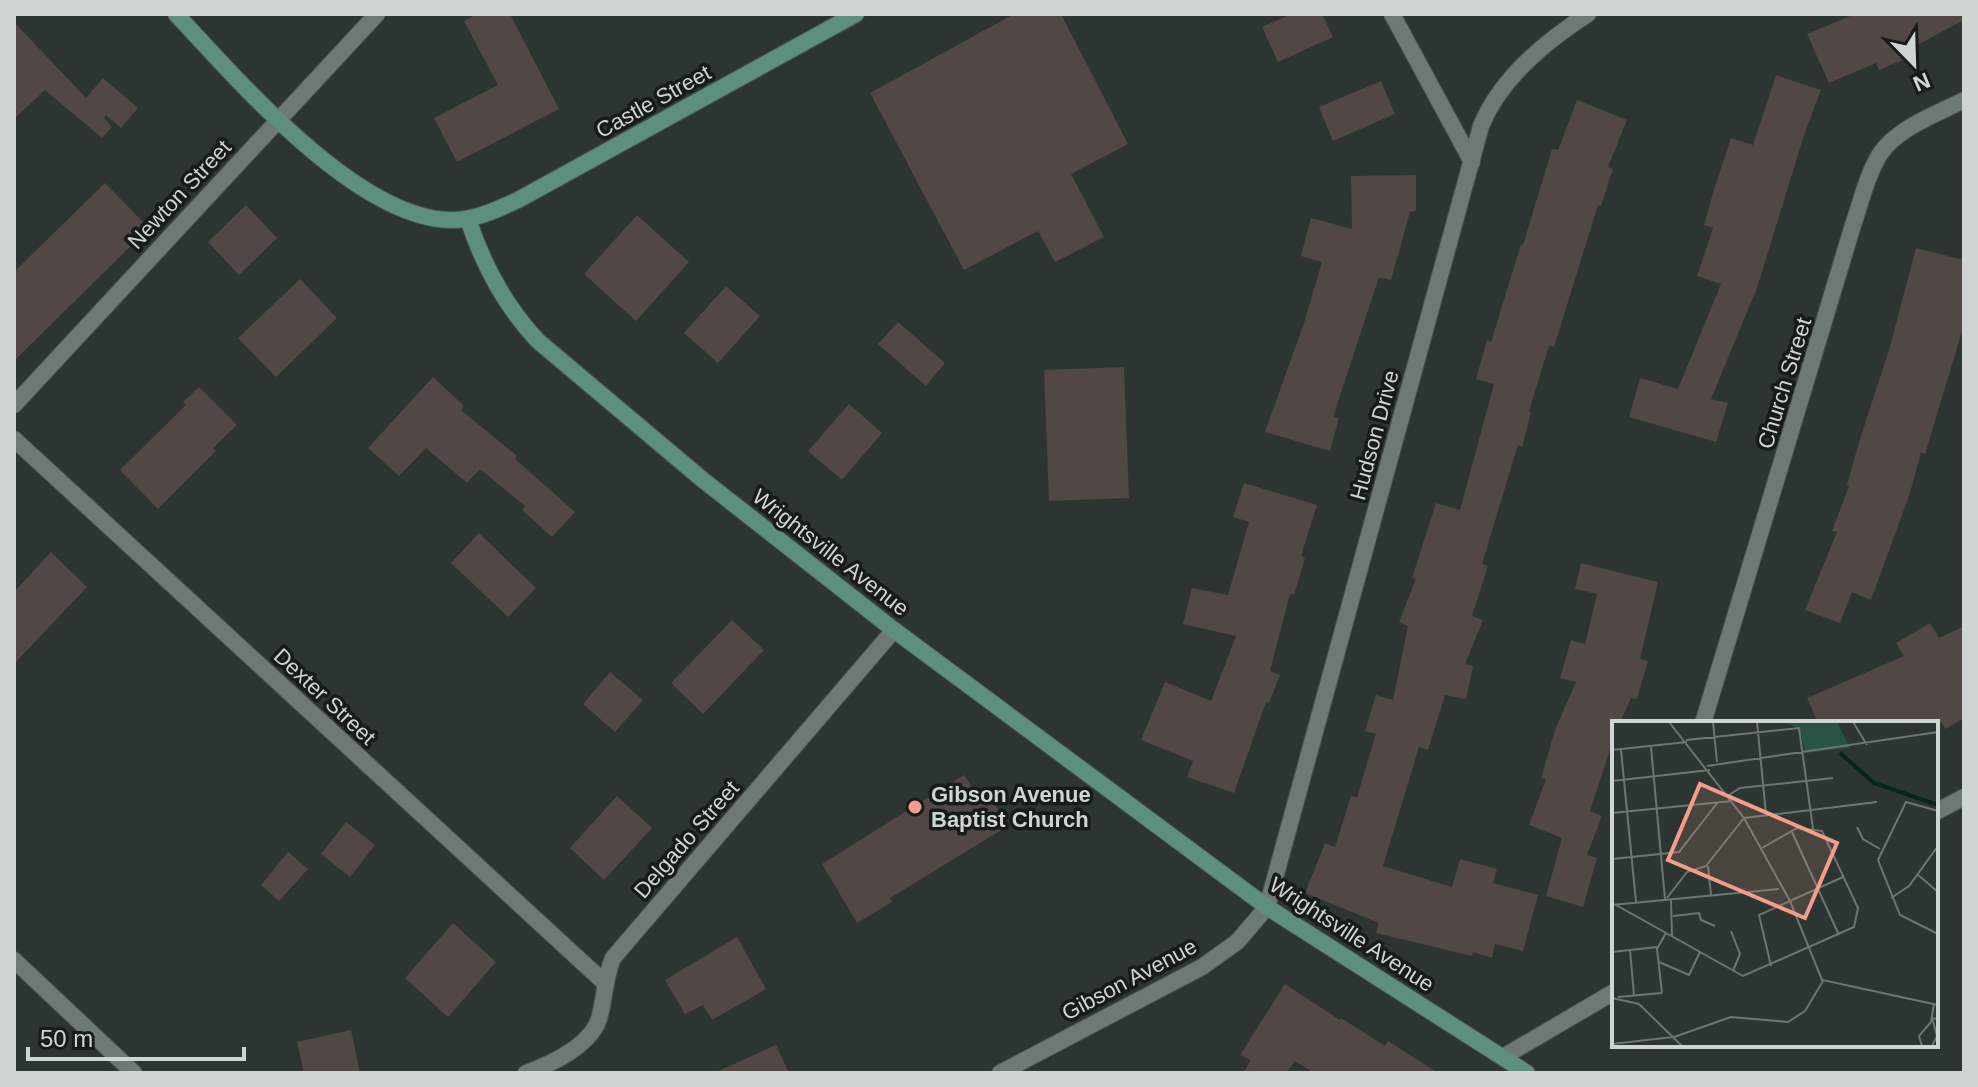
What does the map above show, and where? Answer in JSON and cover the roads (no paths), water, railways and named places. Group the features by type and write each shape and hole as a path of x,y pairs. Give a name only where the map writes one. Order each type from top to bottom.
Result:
{"street":[{"path":"176,14 277,120 351,180 381,199 426,216 447,220 468,219"},
{"name":"Newton Street","path":"14,405 377,14"},
{"name":"Castle Street","path":"468,219 518,200 856,14"},
{"path":"1392,14 1472,162"},
{"name":"Hudson Drive","path":"1267,907 1481,126 1497,96 1539,50 1588,14"},
{"name":"Church Street","path":"1704,721 1853,225 1874,167 1887,145 1964,100"},
{"name":"Wrightsville Avenue","path":"468,219 477,247 506,301 538,341 703,480 894,630 1267,907 1527,1073"},
{"name":"Dexter Street","path":"14,439 606,984"},
{"name":"Delgado Street","path":"526,1073 569,1052 591,1032 600,1020 613,958 894,630"},
{"path":"1938,811 1964,797"},
{"name":"Gibson Avenue","path":"1009,1071 1202,967 1237,942 1267,907"},
{"path":"14,960 134,1073"},
{"path":"1503,1057 1612,993"}],"place":[{"name":"Gibson Avenue Baptist Church","path":"915,807"}]}
